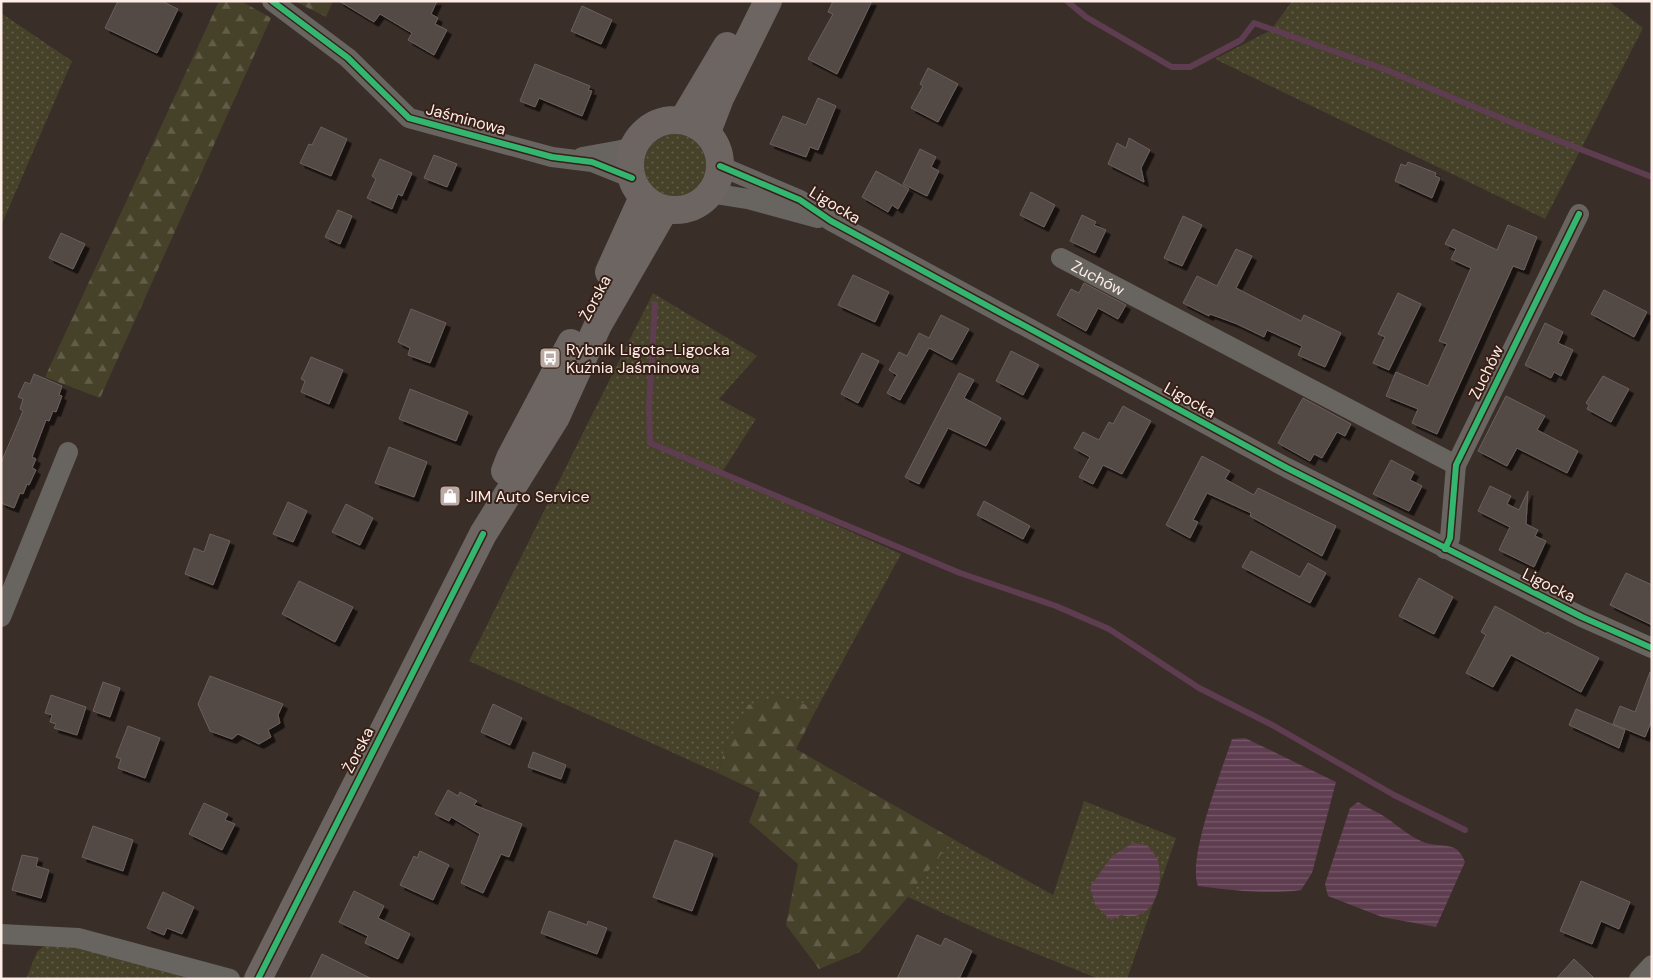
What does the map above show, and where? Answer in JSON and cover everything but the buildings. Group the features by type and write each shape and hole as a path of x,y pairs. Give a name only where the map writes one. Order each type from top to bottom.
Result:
{"main road":[{"path":"683,120 752,1"},
{"path":"706,132 720,98 768,1"},
{"path":"683,120 696,124 706,132 716,144 720,166 718,180 710,193 692,206 677,210 647,195 630,162 634,146 644,132 658,123 683,120"},
{"name":"Żorska","path":"258,979 483,534 510,458 607,276 647,195"}],"street":[{"name":"Jaśminowa","path":"272,1 348,58 409,118 552,157 576,158 634,146"},
{"name":"Jaśminowa","path":"576,158 603,165 647,195"},
{"name":"Ligocka","path":"720,166 800,200 831,221 1278,463 1582,617 1652,648"},
{"name":"Ligocka","path":"710,193 748,199 831,221"},
{"name":"Zuchów","path":"1445,549 1450,538 1456,465 1579,214"},
{"name":"Zuchów","path":"1061,258 1456,465"},
{"path":"1,617 68,452"},
{"path":"1,934 78,938 230,979"},
{"path":"1639,979 1652,965"}],"green space":[{"path":"219,1 241,1 271,18 100,398 45,377"},
{"path":"294,1 333,1 326,17"},
{"path":"1292,1 1608,1 1643,28 1545,219 1215,59 1271,30"},
{"path":"1,13 72,61 1,226"},
{"path":"669,134 681,134 697,143 704,153 706,165 704,177 697,187 681,196 669,196 658,191 649,182 644,171 644,159 649,148 658,139"},
{"path":"653,293 757,356 719,399 756,419 721,474 901,554 817,708 777,696 725,748 718,773 469,661"},
{"path":"777,696 817,708 796,749 953,839 908,897 860,952 819,969 786,925 798,864 749,822 760,793 718,773 725,748 748,705"},
{"path":"1084,801 1176,838 1127,979 1099,979 995,937 908,897 953,839 1053,895"},
{"path":"54,937 198,979 26,979 37,952"}],"shaded area":[{"path":"1245,738 1336,782 1312,873 1301,890 1263,892 1198,886 1196,873 1197,856 1207,814 1232,739"},
{"path":"1358,802 1382,815 1421,841 1428,844 1452,847 1461,855 1465,862 1436,927 1382,917 1328,896 1325,884 1350,808"},
{"path":"1133,843 1147,845 1157,859 1160,871 1158,891 1149,908 1141,914 1132,916 1121,915 1111,920 1095,905 1090,887 1112,856"}],"waterway":[{"path":"1067,1 1086,17 1172,67 1190,67 1241,40 1254,23 1384,69 1513,123 1652,177"},
{"path":"655,304 649,407 650,443 960,573 1056,606 1109,629 1199,688 1274,726 1394,795 1465,830"}],"cycle path":[{"path":"272,1 348,58 409,118 552,157 592,162 632,178"},
{"path":"720,166 800,200 831,221 1287,468 1582,617 1652,648"},
{"path":"1445,549 1450,538 1456,465 1579,214"},
{"path":"258,979 483,534"}],"place":[{"name":"Rybnik Ligota-Ligocka Kuźnia Jaśminowa","path":"550,358"},
{"name":"JIM Auto Service","path":"450,496"}]}
